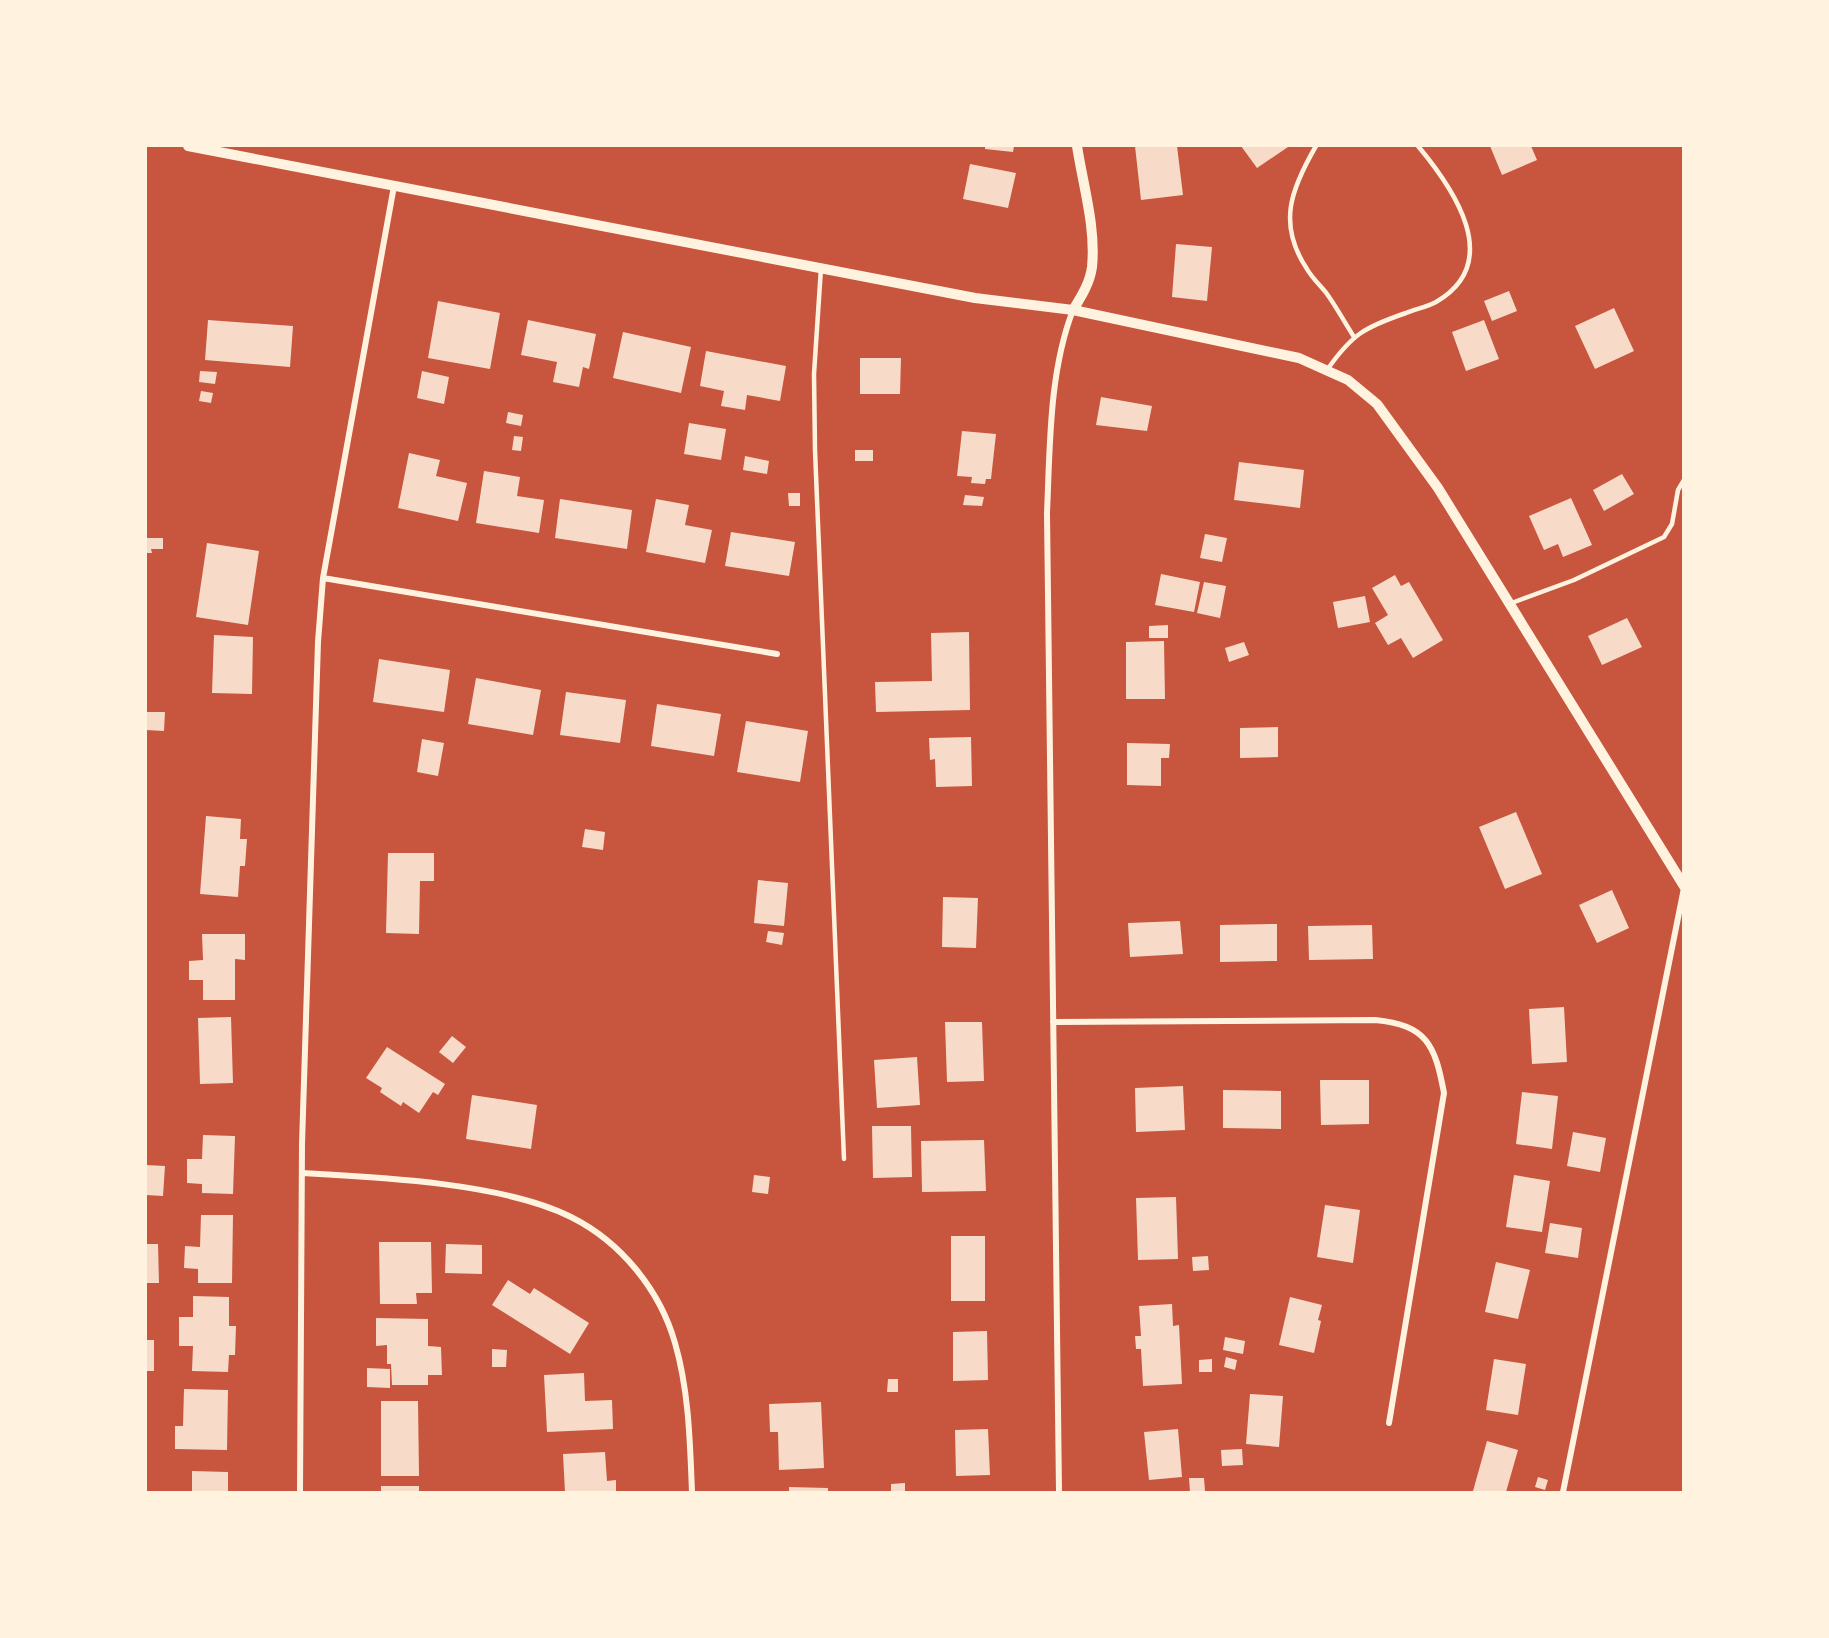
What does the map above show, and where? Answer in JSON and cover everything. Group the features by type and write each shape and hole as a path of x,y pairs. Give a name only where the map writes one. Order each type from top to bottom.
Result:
{"street":[{"path":"188,146 975,298 1073,310 1299,358 1348,380 1377,404 1438,488 1683,887 1563,1492"},
{"path":"1059,1492 1047,513 1050,453 1061,348 1073,310 1086,286 1092,268 1091,230 1077,146"},
{"path":"300,1492 302,1173 310,828 323,578 394,186"},
{"path":"323,578 777,654"},
{"path":"1053,1022 1375,1020 1399,1022 1419,1033 1433,1050 1444,1093 1389,1423"},
{"path":"302,1173 388,1179 484,1192 542,1206 570,1216 595,1230 637,1270 666,1317 681,1370 692,1492"}],"lane":[{"path":"1316,146 1301,171 1290,203 1289,224 1294,248 1307,270 1328,295 1354,337"},
{"path":"1327,370 1360,331 1436,302 1456,285 1466,268 1471,246 1461,207 1418,146"},
{"path":"821,268 814,374 815,450 844,1159"},
{"path":"1509,604 1584,576 1664,537 1672,524 1678,490 1683,480"}],"building":[{"path":"985,146 1014,146 1013,152 985,149"},
{"path":"1135,146 1177,146 1183,195 1141,200"},
{"path":"1241,146 1286,146 1288,147 1257,168"},
{"path":"1490,146 1531,146 1537,160 1502,175"},
{"path":"970,164 1016,173 1008,208 963,199"},
{"path":"1176,244 1212,247 1207,301 1172,297"},
{"path":"1509,291 1517,311 1492,321 1484,301"},
{"path":"438,301 500,313 490,369 428,358"},
{"path":"1614,308 1634,351 1595,369 1575,326"},
{"path":"208,320 293,326 290,367 205,360"},
{"path":"528,320 596,334 589,369 583,367 579,387 553,382 557,362 521,355"},
{"path":"1484,320 1499,359 1466,371 1452,332"},
{"path":"623,332 691,347 681,393 613,378"},
{"path":"706,351 786,366 780,401 747,395 745,410 721,406 724,391 700,386"},
{"path":"860,358 901,358 900,394 860,394"},
{"path":"200,371 217,372 215,384 199,382"},
{"path":"422,371 449,377 444,404 417,398"},
{"path":"201,391 213,393 211,403 199,401"},
{"path":"1101,397 1152,406 1147,431 1096,425"},
{"path":"508,412 523,415 521,426 506,423"},
{"path":"689,423 726,429 721,460 684,454"},
{"path":"962,431 996,434 991,479 986,479 985,484 971,483 972,477 957,476"},
{"path":"514,436 523,437 521,451 512,450"},
{"path":"855,450 873,450 873,461 855,461"},
{"path":"409,453 440,460 436,476 467,483 458,521 398,508"},
{"path":"745,456 769,461 767,474 743,470"},
{"path":"1239,462 1304,470 1300,508 1234,500"},
{"path":"484,471 520,477 517,496 544,500 539,533 476,523"},
{"path":"1622,474 1634,494 1604,511 1593,490"},
{"path":"788,493 800,493 800,506 789,506"},
{"path":"965,495 984,497 982,506 963,505"},
{"path":"1571,498 1592,545 1563,557 1558,544 1544,550 1529,516"},
{"path":"560,499 632,510 627,549 555,538"},
{"path":"656,499 689,505 685,525 712,530 705,563 646,552"},
{"path":"731,532 795,542 789,576 725,566"},
{"path":"1205,534 1227,538 1222,562 1200,558"},
{"path":"146,538 163,538 163,549 151,549 152,553 146,553"},
{"path":"207,543 259,551 248,625 196,617"},
{"path":"1161,574 1200,582 1194,612 1155,605"},
{"path":"1395,575 1401,586 1409,582 1443,640 1413,658 1401,638 1388,645 1375,623 1388,615 1372,588"},
{"path":"1204,582 1226,586 1220,618 1197,613"},
{"path":"1365,596 1370,622 1338,628 1333,602"},
{"path":"1627,618 1642,647 1602,665 1588,636"},
{"path":"1168,625 1168,638 1149,638 1149,626"},
{"path":"969,632 970,710 876,712 875,682 932,681 931,633"},
{"path":"214,635 253,637 252,694 212,693"},
{"path":"1164,641 1165,699 1126,699 1126,642"},
{"path":"1244,642 1249,655 1229,662 1225,648"},
{"path":"379,659 450,670 444,712 373,702"},
{"path":"476,678 541,690 533,735 468,724"},
{"path":"566,692 626,700 620,743 560,735"},
{"path":"657,704 721,714 714,756 651,746"},
{"path":"146,712 165,712 164,731 146,730"},
{"path":"746,721 808,731 800,782 737,772"},
{"path":"1278,727 1278,757 1240,758 1240,728"},
{"path":"971,737 972,786 936,787 935,759 930,760 929,738"},
{"path":"422,739 444,743 438,776 417,772"},
{"path":"1127,743 1170,744 1169,758 1161,758 1161,786 1127,785"},
{"path":"1516,812 1542,874 1505,889 1479,827"},
{"path":"206,816 241,819 240,839 247,839 245,866 240,866 238,897 200,894"},
{"path":"585,829 605,832 603,850 582,847"},
{"path":"388,853 434,853 434,881 420,881 419,934 386,933"},
{"path":"758,880 788,883 784,926 754,923"},
{"path":"1612,890 1629,928 1597,943 1579,905"},
{"path":"943,897 978,898 976,948 942,947"},
{"path":"1180,921 1183,954 1130,957 1128,923"},
{"path":"1277,924 1277,961 1220,962 1220,925"},
{"path":"1372,925 1373,959 1309,960 1308,926"},
{"path":"768,931 784,933 782,945 766,942"},
{"path":"202,934 245,934 245,960 235,959 235,1000 203,1000 203,980 189,980 189,961 203,960"},
{"path":"1564,1007 1567,1062 1532,1064 1529,1009"},
{"path":"231,1017 233,1083 200,1084 198,1018"},
{"path":"945,1022 982,1022 984,1081 947,1082"},
{"path":"452,1036 466,1047 453,1063 439,1052"},
{"path":"387,1047 445,1084 438,1095 433,1092 419,1113 403,1102 401,1106 380,1092 382,1088 366,1078"},
{"path":"917,1057 920,1105 877,1108 874,1060"},
{"path":"1320,1080 1369,1080 1369,1124 1321,1125"},
{"path":"1183,1086 1185,1130 1136,1132 1135,1088"},
{"path":"1223,1090 1281,1091 1281,1129 1223,1128"},
{"path":"1522,1092 1558,1096 1552,1149 1516,1144"},
{"path":"472,1095 537,1105 531,1149 466,1139"},
{"path":"872,1126 911,1126 912,1177 873,1178"},
{"path":"1573,1132 1606,1138 1600,1172 1567,1166"},
{"path":"203,1135 235,1136 233,1194 202,1193 202,1184 187,1183 187,1159 202,1159"},
{"path":"984,1140 986,1191 922,1192 921,1141"},
{"path":"146,1165 165,1166 163,1196 146,1195"},
{"path":"754,1175 770,1177 768,1194 752,1192"},
{"path":"1514,1175 1550,1181 1542,1232 1506,1227"},
{"path":"1176,1197 1178,1259 1138,1260 1136,1198"},
{"path":"1325,1205 1360,1210 1353,1263 1317,1257"},
{"path":"201,1215 233,1215 232,1283 198,1283 198,1269 184,1268 185,1246 200,1247"},
{"path":"1550,1223 1582,1228 1578,1258 1545,1253"},
{"path":"951,1236 985,1236 985,1301 951,1301"},
{"path":"379,1242 431,1242 432,1293 416,1293 417,1304 380,1304"},
{"path":"146,1244 158,1244 159,1283 146,1283"},
{"path":"446,1244 482,1245 482,1274 445,1273"},
{"path":"1208,1256 1209,1270 1193,1271 1192,1257"},
{"path":"1496,1262 1530,1270 1518,1319 1485,1312"},
{"path":"508,1280 530,1294 534,1288 589,1323 570,1354 492,1305"},
{"path":"193,1296 229,1297 229,1326 236,1326 235,1355 229,1355 228,1372 192,1371 193,1346 179,1346 179,1317 193,1317"},
{"path":"1290,1297 1322,1305 1314,1353 1279,1345"},
{"path":"1172,1304 1173,1326 1179,1325 1182,1384 1143,1386 1141,1349 1136,1349 1135,1336 1141,1336 1139,1306"},
{"path":"376,1318 428,1319 428,1346 441,1347 442,1375 428,1375 428,1385 392,1385 391,1364 387,1364 387,1345 376,1346"},
{"path":"987,1331 988,1380 953,1381 953,1332"},
{"path":"1225,1337 1245,1341 1243,1354 1223,1350"},
{"path":"146,1340 154,1340 154,1371 146,1371"},
{"path":"492,1349 507,1350 506,1367 492,1367"},
{"path":"1226,1357 1237,1360 1235,1370 1224,1367"},
{"path":"1212,1359 1212,1372 1199,1372 1199,1360"},
{"path":"1494,1359 1526,1364 1518,1415 1486,1410"},
{"path":"367,1368 390,1369 390,1388 367,1387"},
{"path":"584,1373 585,1401 612,1400 613,1429 547,1432 544,1375"},
{"path":"888,1379 898,1379 898,1392 887,1392"},
{"path":"184,1389 228,1390 227,1450 175,1449 175,1426 183,1426"},
{"path":"1250,1394 1283,1396 1279,1447 1246,1444"},
{"path":"381,1401 418,1401 419,1476 381,1476"},
{"path":"821,1402 824,1468 779,1470 778,1432 770,1432 769,1404"},
{"path":"988,1429 990,1475 956,1476 955,1430"},
{"path":"1178,1429 1182,1477 1149,1480 1144,1432"},
{"path":"1487,1441 1518,1450 1506,1492 1473,1491"},
{"path":"1242,1449 1243,1465 1222,1466 1221,1450"},
{"path":"605,1452 607,1481 616,1480 616,1492 565,1492 563,1454"},
{"path":"192,1471 228,1472 228,1492 192,1492"},
{"path":"1538,1477 1548,1480 1545,1490 1535,1487"},
{"path":"1189,1478 1204,1478 1205,1491 1190,1492"},
{"path":"905,1483 905,1492 891,1492 891,1484"},
{"path":"381,1486 419,1486 419,1492 381,1492"},
{"path":"789,1487 828,1488 828,1492 789,1492"}]}
